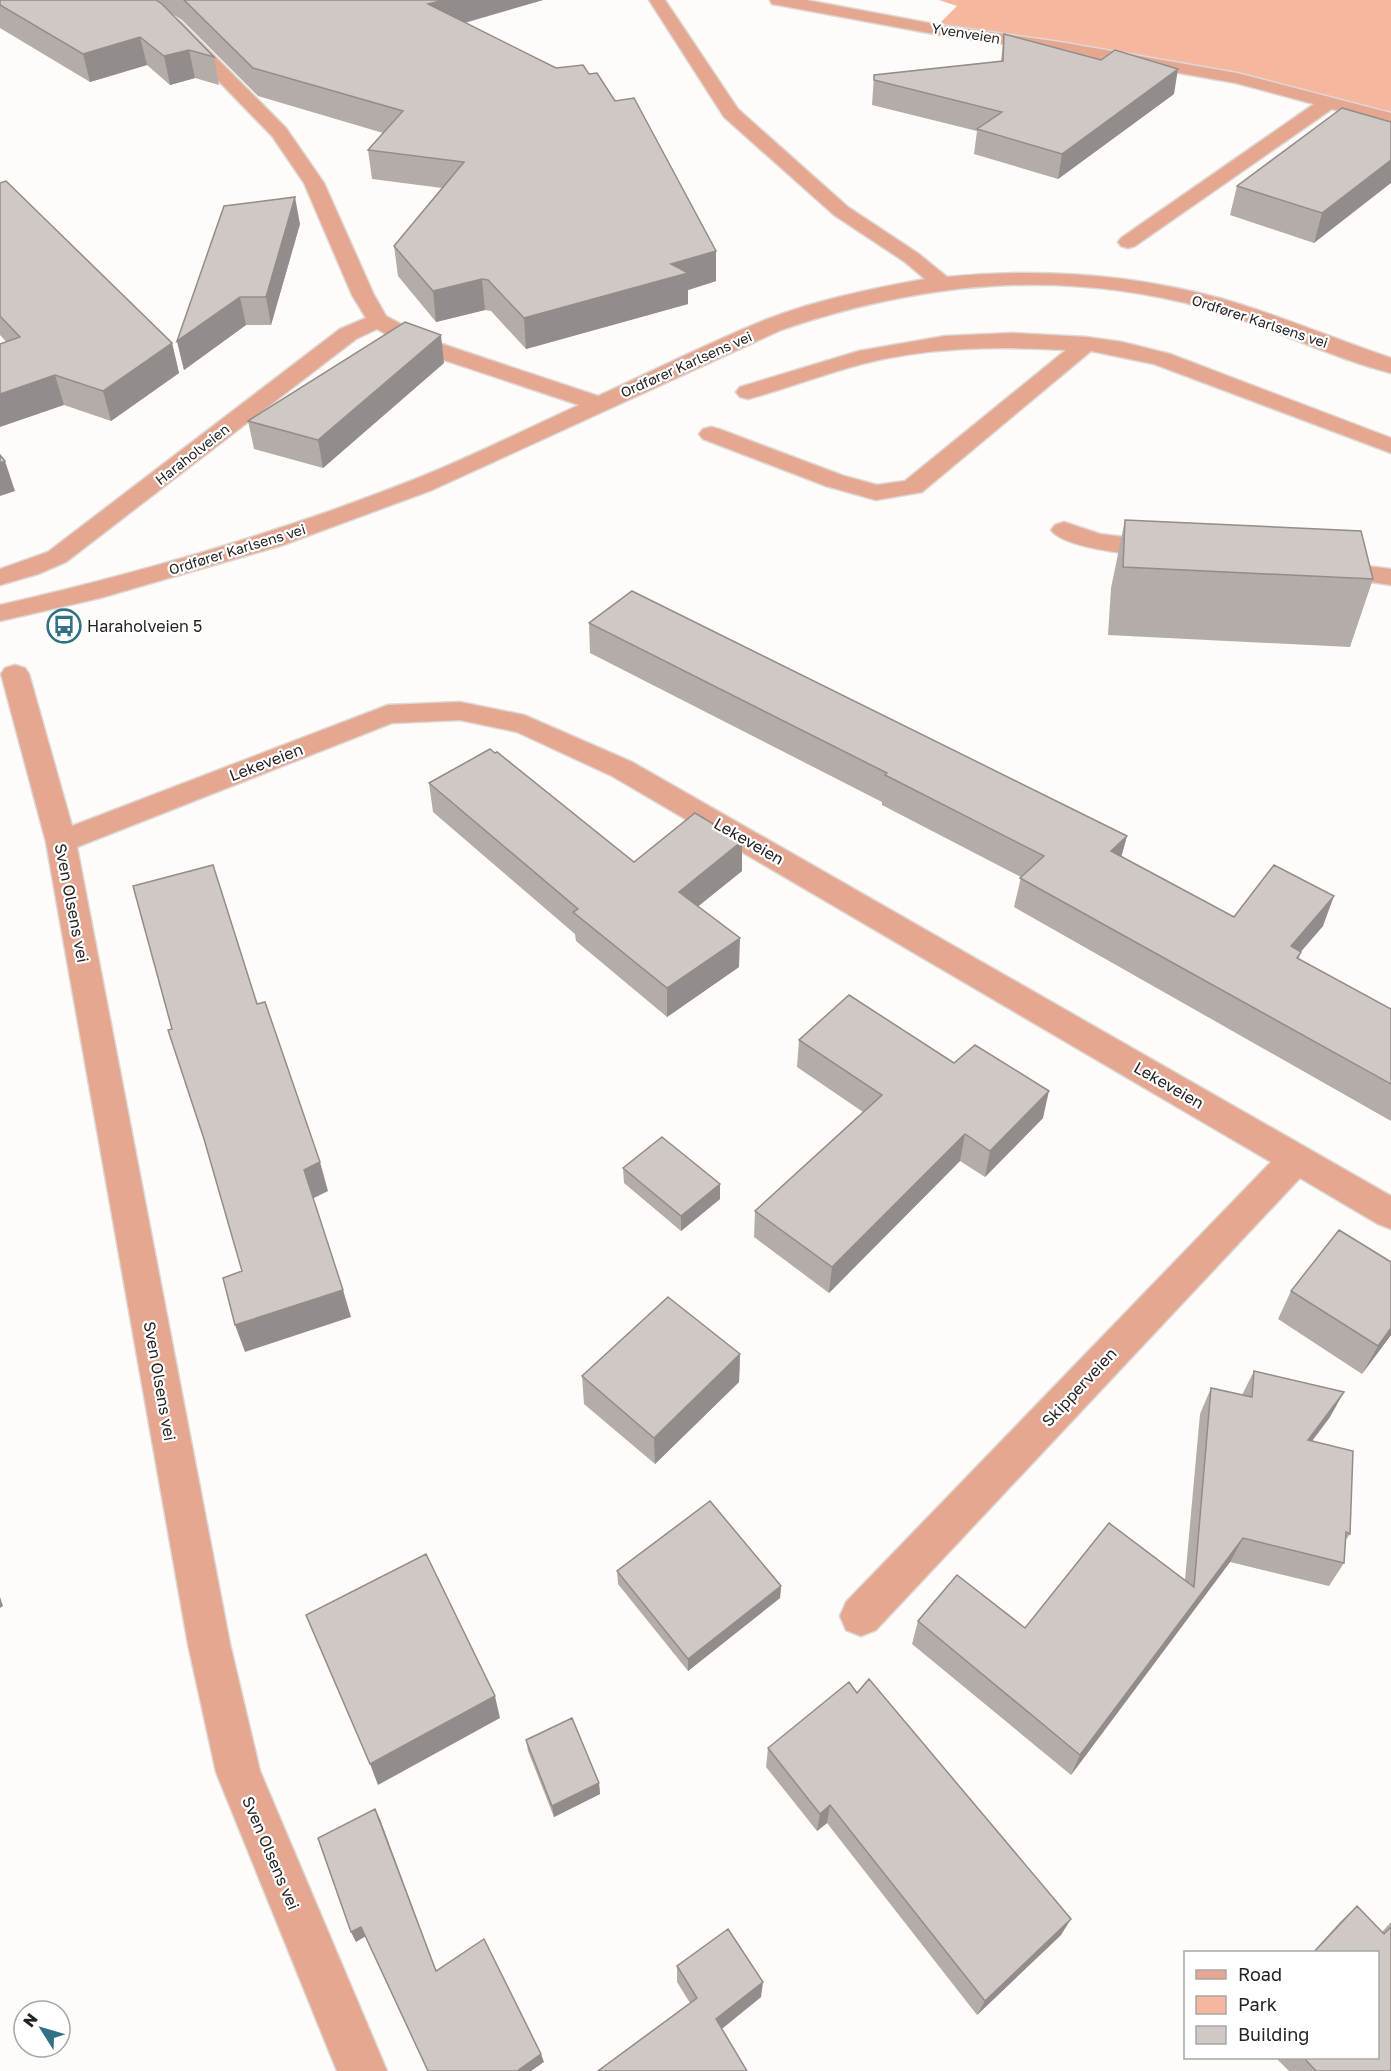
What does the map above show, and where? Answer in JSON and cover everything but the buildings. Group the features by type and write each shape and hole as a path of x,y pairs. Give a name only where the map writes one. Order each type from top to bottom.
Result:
{"street":[{"path":"136,0 175,26 279,132 314,183 363,295 378,320 423,345 598,404"},
{"path":"657,0 731,113 841,211 912,258 941,282"},
{"name":"Yvenveien","path":"778,0 934,29 1060,47 1237,78 1391,119"},
{"path":"1128,242 1330,102"},
{"name":"Ordfører Karlsens vei","path":"0,613 91,592 274,540 423,485 773,325 809,311 874,293 941,282 994,279 1051,279 1130,286 1211,303 1382,363"},
{"name":"Haraholveien","path":"0,577 29,569 57,557 348,334 378,320"},
{"path":"748,392 859,358 945,343 1013,340 1086,344 1122,349 1162,359 1391,446"},
{"path":"1382,363 1391,343"},
{"path":"711,434 835,481 876,493 913,487 1086,344"},
{"path":"1064,530 1079,537 1121,546 1192,554"},
{"path":"1309,567 1391,577"},
{"name":"Sven Olsens vei","path":"15,674 61,842 208,1644 238,1772 362,2071"},
{"name":"Lekeveien","path":"61,842 388,714 459,711 524,724 622,769 1391,1214"},
{"name":"Skipperveien","path":"861,1616 1297,1158"}],"green space":[{"path":"939,0 1391,0 1391,119 1237,78 934,29 957,6"}],"place":[{"name":"Haraholveien 5","path":"64,626"}]}
